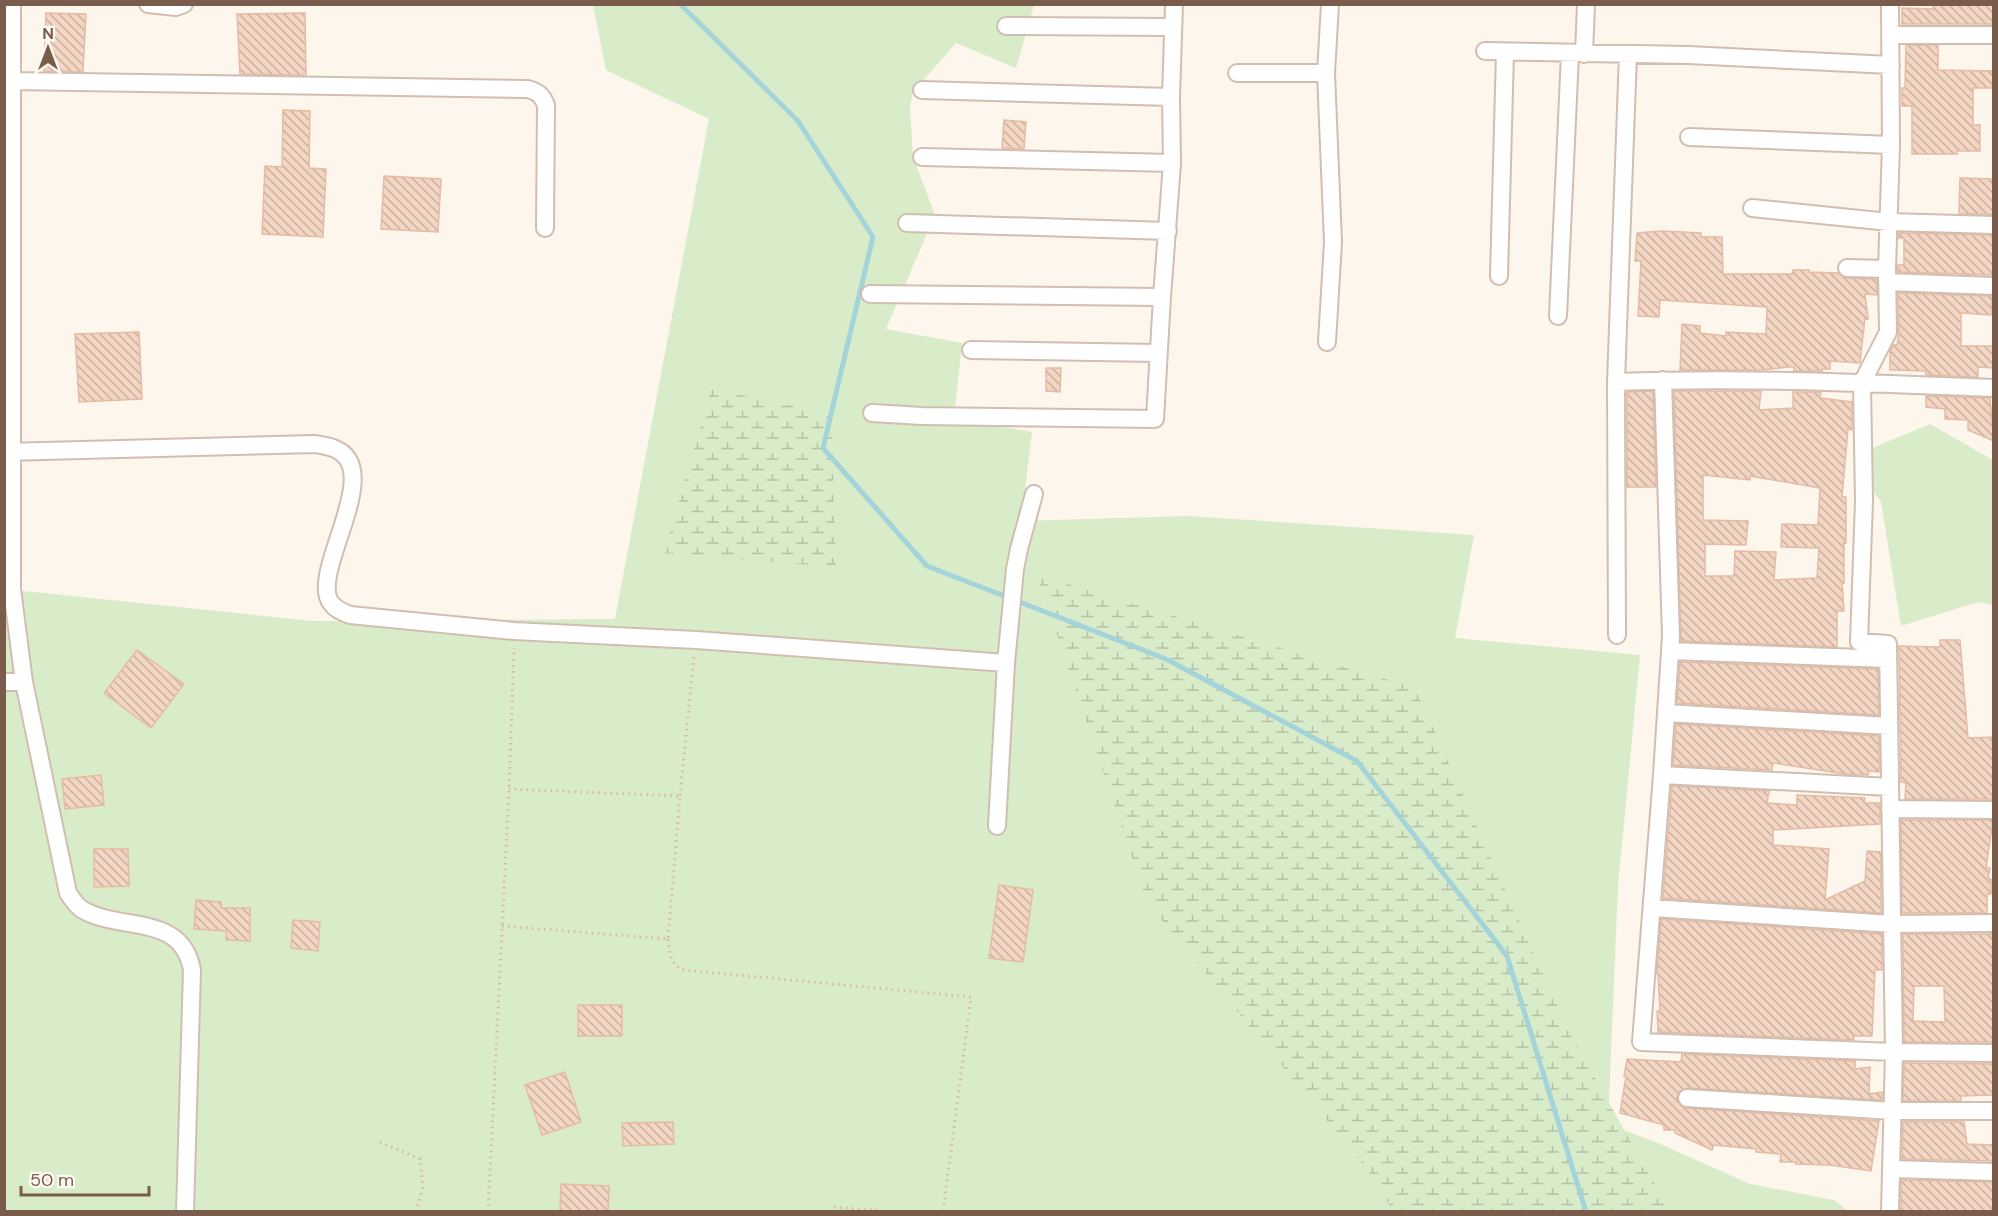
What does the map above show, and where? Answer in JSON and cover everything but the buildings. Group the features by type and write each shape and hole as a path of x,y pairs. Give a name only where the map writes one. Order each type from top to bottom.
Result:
{"street":[{"path":"12,4 7,452 12,589 24,682 68,893 80,909 97,916 172,935 184,945 190,959 192,970 185,1212"},
{"path":"148,4 176,7 184,4"},
{"path":"872,412 922,417 1155,419 1172,163 1171,97 1174,4"},
{"path":"1327,342 1333,242 1326,73 1330,4"},
{"path":"1558,316 1577,54 1586,4"},
{"path":"1890,4 1891,145 1887,275 1888,332 1862,383 1864,501 1859,642 1888,644 1894,1052 1890,1212"},
{"path":"1006,26 1172,27"},
{"path":"1890,35 1994,35"},
{"path":"1485,51 1628,54 1891,65"},
{"path":"1499,276 1505,52"},
{"path":"1617,635 1616,382 1628,54"},
{"path":"1237,73 1326,73"},
{"path":"11,81 528,89 543,97 546,105 545,228"},
{"path":"922,90 1171,97"},
{"path":"1689,137 1891,145"},
{"path":"922,157 1172,163"},
{"path":"1752,208 1890,222 1994,225"},
{"path":"907,224 1168,231"},
{"path":"1847,268 1887,275 1994,286"},
{"path":"870,294 1162,297"},
{"path":"972,350 1158,353"},
{"path":"1616,382 1663,380 1862,383 1994,388"},
{"path":"1663,380 1670,651 1641,1042 1894,1052 1994,1053"},
{"path":"7,452 315,444 335,448 347,458 352,471 351,499 328,578 327,592 329,602 337,610 350,615 514,631 696,640 1006,663"},
{"path":"997,826 1006,663 1015,569 1034,494"},
{"path":"1670,651 1888,659"},
{"path":"4,682 24,682"},
{"path":"1666,713 1889,726"},
{"path":"1662,775 1890,787"},
{"path":"1890,809 1994,810"},
{"path":"1652,908 1892,924 1994,923"},
{"path":"1687,1098 1893,1111 1994,1111"},
{"path":"1891,1169 1994,1172"}],"path":[{"path":"488,1212 509,789 514,631"},
{"path":"696,640 668,939 671,961 676,967 684,970 971,997 943,1212"},
{"path":"509,789 680,796"},
{"path":"502,926 668,939"},
{"path":"380,1142 420,1159 423,1188 416,1212"},
{"path":"833,1212 833,1207 897,1212"}],"green space":[{"path":"593,5 1034,5 1016,68 956,43 913,92 910,107 913,157 935,215 886,329 962,343 954,418 1032,432 1021,521 1188,516 1474,535 1455,638 1640,655 1618,886 1608,1124 1658,1143 1750,1184 1834,1200 1848,1211 5,1211 4,589 313,621 615,619 709,119 606,70"},
{"path":"711,389 831,414 836,567 664,553"},
{"path":"1930,424 1993,460 1993,605 1978,602 1901,626 1881,502 1868,485 1870,449"},
{"path":"1037,575 1415,688 1570,1034 1670,1211 1393,1211 1366,1168 1147,902"}],"waterway":[{"path":"680,4 798,121 873,237 823,448 927,566 1166,659 1357,761 1507,956 1586,1212"}]}
